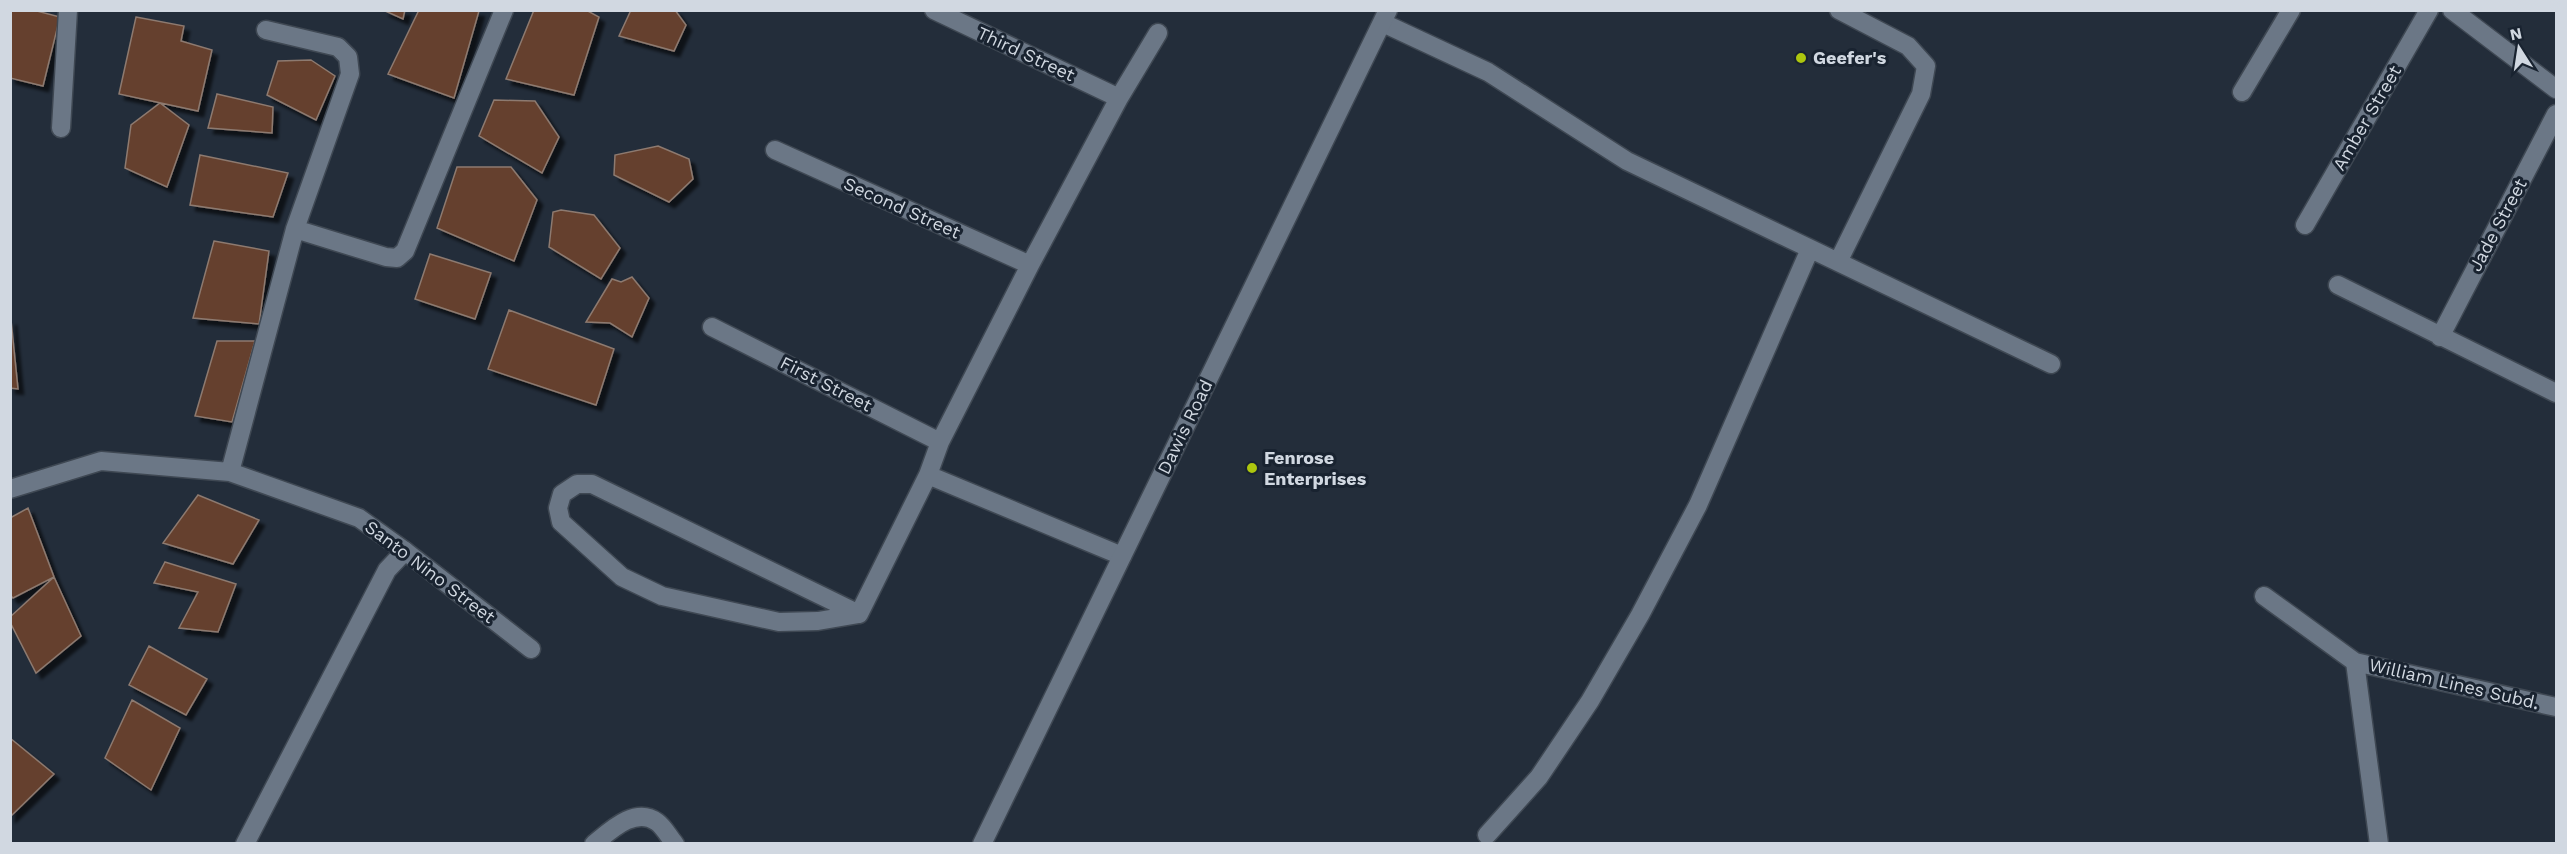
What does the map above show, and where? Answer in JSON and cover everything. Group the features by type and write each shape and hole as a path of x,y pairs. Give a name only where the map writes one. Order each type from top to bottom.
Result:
{"street":[{"path":"61,128 69,10"},
{"path":"295,229 386,257 397,258 405,251 504,10"},
{"name":"Third Street","path":"934,10 1119,98"},
{"path":"1838,262 1921,94 1926,66 1908,46 1839,10"},
{"path":"2242,92 2291,10"},
{"name":"Amber Street","path":"2305,225 2429,10"},
{"path":"2452,10 2556,89"},
{"path":"1386,17 1488,72 1626,161 2051,364"},
{"name":"Dawis Road","path":"982,843 1386,17"},
{"path":"230,472 295,229 350,74 348,57 338,47 266,30"},
{"path":"859,614 928,475 940,442 1030,265 1119,98 1158,33"},
{"name":"Jade Street","path":"2440,337 2556,114"},
{"name":"Second Street","path":"775,150 1030,265"},
{"path":"1487,835 1539,777 1590,701 1640,615 1698,505 1810,249"},
{"path":"2338,285 2556,393"},
{"name":"First Street","path":"712,327 940,442"},
{"name":"Santo Nino Street","path":"10,489 101,461 230,472 358,518 405,551 531,649"},
{"path":"928,475 1122,556"},
{"path":"577,484 592,484 859,614 818,621 779,622 662,596 622,577 561,522 558,508 562,494 577,484"},
{"path":"245,843 387,570 405,551"},
{"name":"William Lines Subd.","path":"2264,596 2355,662 2556,707"},
{"path":"2355,662 2379,843"},
{"path":"594,843 620,823 646,818 656,822 675,843"}],"building":[{"path":"10,10 33,10 60,17 43,86 10,78"},
{"path":"383,10 405,10 403,19"},
{"path":"419,10 479,11 454,98 388,74"},
{"path":"534,10 586,10 599,17 574,95 506,79"},
{"path":"631,10 675,10 686,25 674,51 619,36"},
{"path":"136,17 184,26 181,41 212,50 198,111 119,94"},
{"path":"311,60 335,76 316,120 267,95 278,61"},
{"path":"217,94 273,107 272,133 208,128"},
{"path":"494,100 535,101 559,137 542,173 479,136"},
{"path":"160,103 189,125 167,187 125,168 131,125"},
{"path":"658,146 689,159 693,179 669,202 614,175 615,155"},
{"path":"200,155 288,173 273,217 190,205"},
{"path":"457,167 511,167 537,200 514,261 437,228"},
{"path":"561,210 594,215 620,248 601,279 549,247 553,212"},
{"path":"214,241 269,251 259,324 193,318"},
{"path":"430,254 491,273 475,319 415,299"},
{"path":"632,277 649,298 632,337 610,323 586,322 612,279 621,282"},
{"path":"509,310 614,349 596,405 488,369"},
{"path":"11,320 18,389 10,388"},
{"path":"217,341 255,341 232,422 195,416"},
{"path":"198,495 259,520 233,564 163,543"},
{"path":"28,508 54,577 13,598 10,595 10,518"},
{"path":"165,562 236,584 218,632 179,628 198,592 154,583"},
{"path":"54,577 81,636 36,673 10,622 10,617"},
{"path":"149,646 207,679 186,715 129,685"},
{"path":"132,700 180,728 151,790 105,758"},
{"path":"10,738 54,774 10,817"}],"place":[{"name":"Geefer's","path":"1801,58"},
{"name":"Fenrose Enterprises","path":"1252,468"}]}
